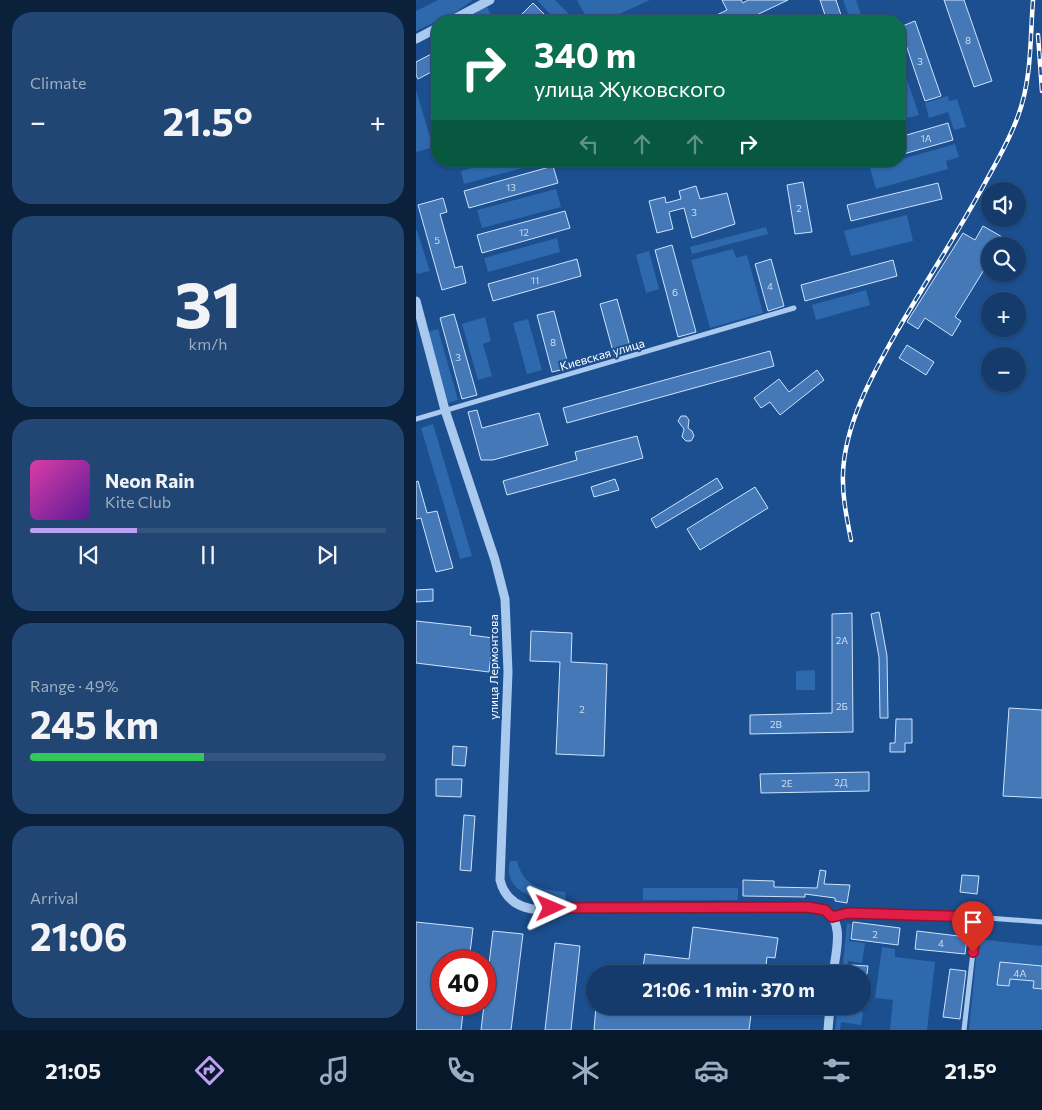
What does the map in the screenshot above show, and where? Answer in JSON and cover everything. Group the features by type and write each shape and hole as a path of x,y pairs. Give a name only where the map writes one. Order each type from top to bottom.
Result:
{"street":[{"path":"461,15 490,0"},
{"path":"416,39 431,31"},
{"name":"улица Лермонтова","path":"416,301 445,410 496,560 505,599 508,672 500,880 502,890 521,907 532,909 808,907 825,910 832,917"},
{"name":"Киевская улица","path":"416,419 794,308"},
{"path":"834,965 838,929 832,917 848,913 977,917 1042,922"},
{"path":"964,1030 977,917"},
{"path":"828,1030 829,1015"}],"shaded area":[{"path":"438,0 473,0 450,15 431,15 431,24 416,31 416,11"},
{"path":"537,0 555,0 570,15 551,15"},
{"path":"577,0 650,0 617,15 585,15"},
{"path":"843,0 856,0 861,15 849,15"},
{"path":"487,7 491,14 489,15 472,15"},
{"path":"906,77 919,115 906,118"},
{"path":"416,90 431,140 431,148 416,151"},
{"path":"948,96 949,101 957,99 966,127 954,130 948,112 929,118 925,103"},
{"path":"955,144 959,157 946,161 948,169 876,189 870,168 906,167 906,158"},
{"path":"475,167 526,167 464,184 461,171"},
{"path":"556,189 561,207 482,228 477,210"},
{"path":"907,215 913,241 851,256 844,231"},
{"path":"766,227 768,234 692,254 690,247"},
{"path":"416,228 430,271 417,274 416,270"},
{"path":"557,238 560,252 488,272 484,258"},
{"path":"733,249 736,258 747,255 763,313 710,328 691,260"},
{"path":"649,251 659,289 646,293 636,255"},
{"path":"866,290 870,305 816,320 812,305"},
{"path":"485,317 491,341 483,344 492,376 478,380 462,324"},
{"path":"528,319 542,370 527,374 513,323"},
{"path":"438,329 458,400 448,403 428,332"},
{"path":"433,424 472,556 460,559 421,428"},
{"path":"815,670 815,690 796,690 796,671"},
{"path":"510,861 517,861 524,877 529,882 548,890 565,892 566,899 562,902 543,900 524,893 512,881 509,872"},
{"path":"643,888 738,888 738,900 643,900"},
{"path":"847,923 851,924 849,941 865,943 862,963 848,961 848,965 843,965"},
{"path":"978,939 1042,946 1042,966 1000,962 998,985 1009,986 1010,979 1034,981 1033,988 1042,989 1042,1030 969,1030"},
{"path":"882,947 895,949 895,957 935,962 927,1030 890,1030 893,1000 875,998"},
{"path":"837,1015 863,1015 861,1025 841,1022 840,1030 835,1030"}],"building":[{"path":"722,0 741,0 743,3 748,0 788,0 757,15 717,15 727,10"},
{"path":"820,0 836,0 841,15 825,15"},
{"path":"944,0 964,0 992,81 974,87"},
{"path":"533,3 545,15 521,15"},
{"path":"915,21 941,96 925,101 906,45 906,25"},
{"path":"431,54 431,72 418,79 416,75 416,62"},
{"path":"948,123 953,140 906,153 906,135"},
{"path":"549,167 553,167 558,183 469,208 464,191"},
{"path":"803,182 812,232 795,234 787,185"},
{"path":"938,183 942,199 851,221 847,205"},
{"path":"696,186 700,199 727,193 735,224 692,238 684,208 669,212 673,229 657,233 649,201 665,197 666,203 681,199 679,191"},
{"path":"443,198 447,212 440,214 455,268 462,266 466,283 442,290 418,205"},
{"path":"565,211 570,228 482,253 477,235"},
{"path":"982,227 1002,237 981,237 981,275 955,317 961,321 952,336 925,318 918,329 907,322 963,233 975,240"},
{"path":"672,245 696,332 678,337 655,250"},
{"path":"577,259 581,276 493,301 488,284"},
{"path":"771,259 784,306 768,311 755,264"},
{"path":"893,260 897,276 805,301 801,285"},
{"path":"617,299 631,350 614,355 600,304"},
{"path":"554,311 569,368 552,372 537,315"},
{"path":"454,314 477,395 462,399 440,318"},
{"path":"907,345 934,362 926,375 899,358"},
{"path":"770,351 774,366 567,423 563,408"},
{"path":"817,370 824,380 780,415 770,402 761,408 754,398 779,379 789,392"},
{"path":"477,410 482,428 539,413 548,445 493,460 481,460 468,412"},
{"path":"681,416 686,416 689,420 688,428 694,436 691,441 686,441 682,437 684,429 678,421"},
{"path":"637,436 643,458 507,495 503,481 577,460 575,452"},
{"path":"717,478 723,488 656,528 651,519"},
{"path":"615,479 619,490 594,497 591,487"},
{"path":"418,481 427,513 437,511 453,568 436,572 421,518 416,519 416,482"},
{"path":"755,487 768,508 700,550 687,529"},
{"path":"433,589 433,601 416,602 416,590"},
{"path":"879,612 887,656 888,718 880,718 879,657 871,614"},
{"path":"852,613 853,732 750,734 750,715 832,713 832,614"},
{"path":"416,621 471,627 470,635 493,638 489,672 416,663"},
{"path":"531,631 572,633 571,662 607,664 604,756 556,754 560,662 530,661"},
{"path":"1009,708 1042,710 1042,798 1003,796"},
{"path":"896,719 912,719 912,743 905,743 905,752 890,752 890,743 895,743"},
{"path":"453,746 467,747 465,766 452,765"},
{"path":"869,772 869,791 761,793 760,774"},
{"path":"436,779 462,779 461,797 436,796"},
{"path":"464,815 475,816 471,871 460,870"},
{"path":"820,870 826,871 824,884 850,885 847,903 835,901 835,898 805,894 805,897 743,896 743,880 774,881 774,887 817,888"},
{"path":"962,875 979,876 977,894 960,892"},
{"path":"416,922 473,928 470,950 431,950 431,1015 463,1015 461,1030 416,1030"},
{"path":"853,922 900,928 898,945 851,939"},
{"path":"693,927 778,938 775,958 767,957 766,965 643,965 645,954 689,959"},
{"path":"493,931 523,934 511,1030 481,1030 483,1015 496,1015 496,950 491,950"},
{"path":"917,931 967,937 965,954 915,949"},
{"path":"555,943 580,946 571,1030 545,1030"},
{"path":"1000,962 1042,966 1042,989 1033,988 1034,981 1010,979 1009,986 997,985"},
{"path":"950,969 966,971 960,1019 943,1017"},
{"path":"595,1015 751,1015 749,1030 594,1030"}],"railway":[{"path":"851,540 846,516 843,473 845,455 854,418 869,383 887,349 974,202 1011,133 1023,102 1026,87 1030,58 1033,0"},
{"path":"1038,35 1042,91"}],"route":[{"path":"551,908 808,907 825,910 832,917 848,913 977,917 973,952"}]}
